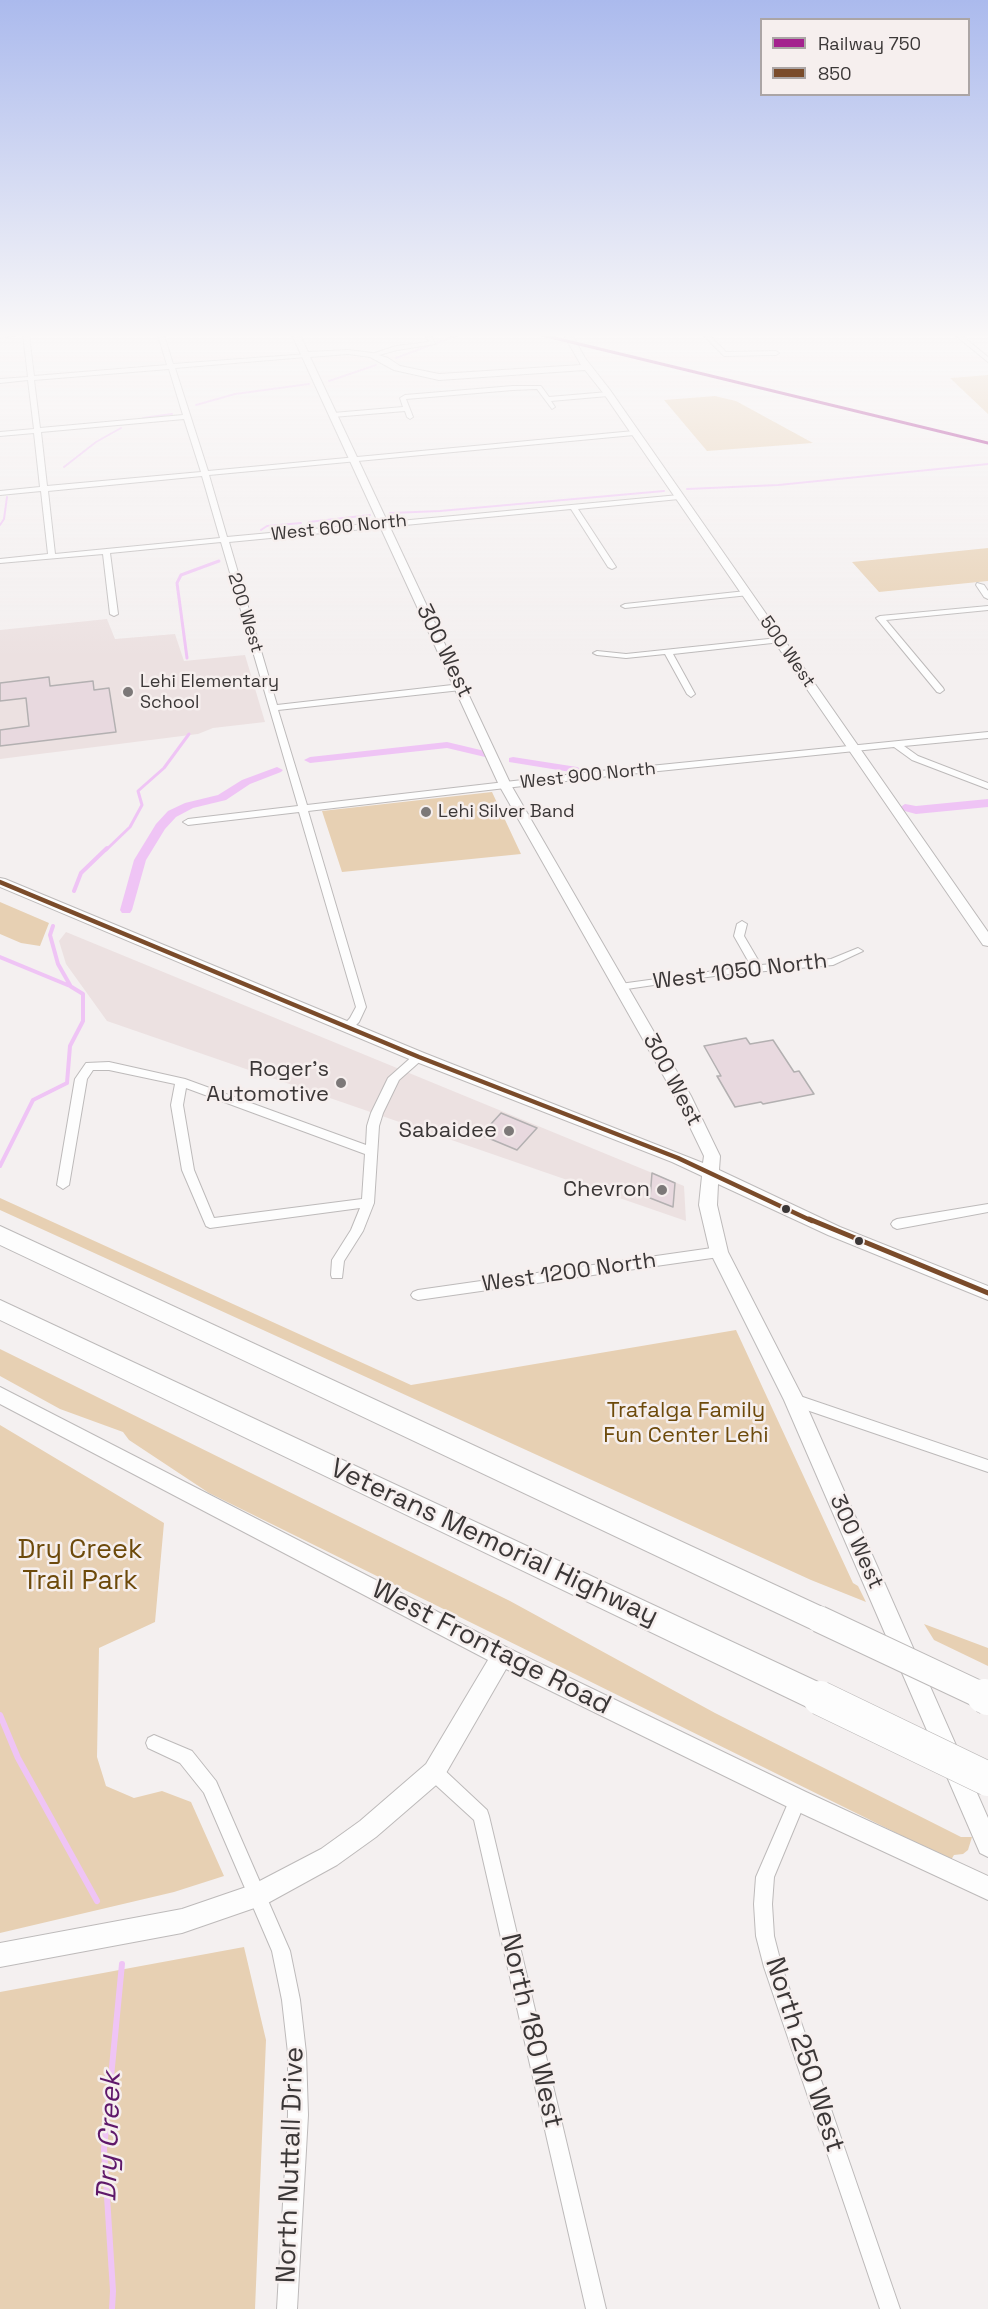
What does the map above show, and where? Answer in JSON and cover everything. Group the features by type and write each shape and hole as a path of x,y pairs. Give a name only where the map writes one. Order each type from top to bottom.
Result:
{"highway":[{"path":"0,1235 988,1698"},
{"name":"Veterans Memorial Highway","path":"0,1309 988,1779"}],"street":[{"path":"39,443 52,556"},
{"name":"200 West","path":"195,443 361,1007 356,1020 348,1027"},
{"name":"300 West","path":"345,443 505,785 683,1096 712,1156 709,1171 709,1212 719,1252 794,1400 988,1845"},
{"path":"0,493 532,443"},
{"name":"500 West","path":"641,443 988,942"},
{"name":"West 600 North","path":"0,561 679,497"},
{"path":"573,507 612,567"},
{"path":"106,551 114,614"},
{"path":"980,585 988,597"},
{"path":"625,606 746,593"},
{"path":"940,690 880,618 988,608"},
{"path":"597,653 626,656 778,640"},
{"path":"668,652 691,693"},
{"path":"274,708 461,687"},
{"name":"West 900 North","path":"188,822 505,785 988,735"},
{"path":"897,745 915,758 988,786"},
{"path":"0,882 419,1057 709,1171 834,1231 988,1293"},
{"path":"742,924 739,936 758,970"},
{"name":"West 1050 North","path":"620,987 721,972 833,962 858,951"},
{"path":"337,1275 338,1260 357,1231 368,1203 373,1126 381,1104 394,1078 419,1057"},
{"path":"63,1185 81,1079 90,1066 109,1066 181,1082 372,1152"},
{"path":"181,1082 177,1105 188,1170 210,1223 368,1203"},
{"path":"897,1224 988,1208"},
{"name":"West 1200 North","path":"418,1295 719,1252"},
{"name":"West Frontage Road","path":"0,1395 502,1656 798,1800 988,1888"},
{"path":"794,1400 988,1466"},
{"path":"0,1955 183,1921 257,1895 329,1857 368,1829 417,1784 434,1772 502,1656"},
{"name":"North Nuttall Drive","path":"154,1743 186,1758 206,1780 281,1951 291,2000 297,2053 298,2115 287,2309"},
{"name":"North 180 West","path":"434,1772 481,1816 596,2309"},
{"name":"North 250 West","path":"798,1800 765,1877 763,1904 765,1936 773,1967 890,2309"}],"shaded area":[{"name":"Lehi Elementary School","path":"107,619 115,639 175,634 184,661 245,655 265,722 213,728 198,734 0,759 0,630"},
{"path":"66,932 684,1186 686,1221 107,1021 66,964 59,941"}],"green space":[{"path":"700,443 813,443 707,451"},
{"path":"988,548 988,581 879,592 852,562"},
{"path":"492,792 521,854 342,872 322,811"},
{"path":"0,902 49,923 40,946 21,943 0,934"},
{"name":"Trafalga Family Fun Center Lehi","path":"0,1198 411,1385 736,1330 853,1583 858,1586 866,1602 811,1580 0,1210"},
{"path":"0,1349 510,1601 715,1713 961,1837 972,1837 968,1850 963,1854 954,1855 951,1860 209,1493 129,1440 123,1432 60,1409 0,1376"},
{"name":"Dry Creek Trail Park","path":"0,1425 164,1523 155,1622 99,1648 97,1757 106,1786 134,1798 162,1791 191,1802 224,1876 174,1892 0,1933"},
{"path":"924,1624 988,1648 988,1666 934,1640"},
{"path":"244,1947 266,2040 255,2309 0,2309 0,1992"}],"building":[{"name":"Lehi Elementary School","path":"49,677 50,686 93,681 94,690 109,688 116,732 0,746 0,730 29,726 26,698 0,701 0,683"},
{"path":"746,1038 750,1044 773,1040 794,1072 799,1071 814,1094 735,1107 717,1076 721,1076 704,1046"},
{"name":"Sabaidee","path":"501,1113 537,1128 517,1150 481,1135"},
{"name":"Chevron","path":"652,1173 675,1183 673,1207 650,1198"}],"waterway":[{"name":"Dry Creek","path":"64,467 95,443"},
{"path":"687,489 778,485 988,464"},
{"path":"390,513 440,511 664,491"},
{"name":"Dry Creek","path":"0,525 4,519 7,497"},
{"path":"309,522 370,515"},
{"path":"261,530 267,526 301,523"},
{"path":"187,658 177,583 181,575 219,561"},
{"path":"106,850 130,827 142,805 138,791 164,768 189,734"},
{"path":"310,760 447,745 485,754"},
{"path":"513,760 577,770"},
{"path":"126,910 140,860 160,827 172,814 189,805 222,798 246,782 277,770"},
{"path":"905,808 916,810 988,803"},
{"path":"74,891 81,873 107,848"},
{"path":"53,926 50,935 58,964 70,985"},
{"name":"Dry Creek","path":"0,957 70,986 83,994 83,1021 70,1046 67,1083 33,1100 0,1166"},
{"name":"Dry Creek","path":"0,1715 18,1758 97,1901"},
{"name":"Dry Creek","path":"112,2309 113,2291 104,2149 122,1964"}],"transit line":[{"name":"850","path":"0,882 419,1057 678,1158 834,1231 988,1293"}],"place":[{"name":"Lehi Elementary School","path":"128,692"},
{"name":"Lehi Silver Band","path":"426,812"},
{"name":"Roger's Automotive","path":"341,1083"},
{"name":"Sabaidee","path":"509,1131"},
{"name":"Chevron","path":"662,1190"}]}
